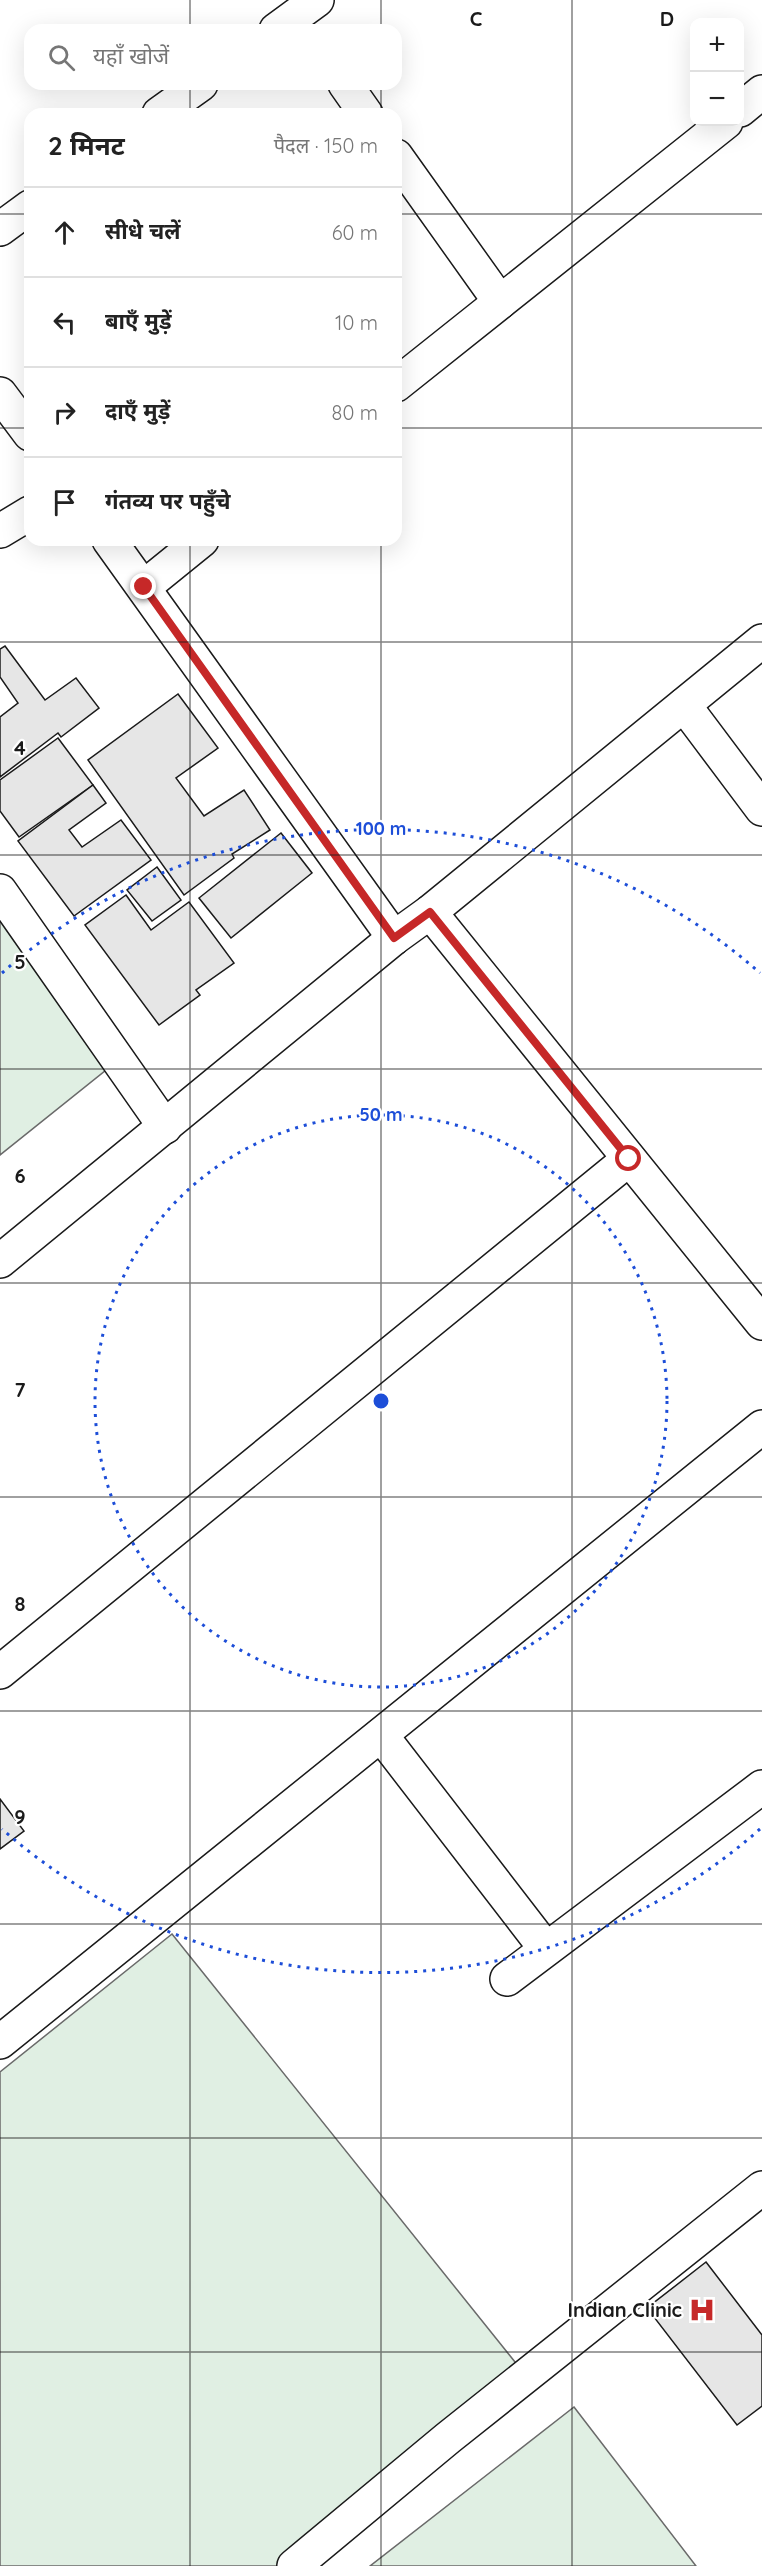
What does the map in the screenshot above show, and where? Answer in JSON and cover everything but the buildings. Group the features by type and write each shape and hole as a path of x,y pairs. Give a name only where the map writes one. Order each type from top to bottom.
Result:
{"street":[{"path":"167,108 193,90"},
{"path":"349,90 362,108"},
{"path":"744,107 762,92"},
{"path":"402,381 721,126"},
{"path":"402,164 500,303"},
{"path":"0,229 24,211"},
{"path":"0,394 24,426"},
{"path":"0,531 24,517"},
{"path":"113,546 394,938"},
{"path":"144,587 195,546"},
{"path":"0,1261 394,938 430,912 762,641"},
{"path":"684,705 762,809"},
{"path":"0,891 165,1127"},
{"path":"430,912 762,1323"},
{"path":"0,1672 629,1159"},
{"path":"0,2042 762,1428"},
{"path":"381,1735 546,1949"},
{"path":"507,1979 762,1788"},
{"path":"294,2566 448,2439 762,2188"}],"green space":[{"path":"0,910 106,1070 0,1155"},
{"path":"172,1934 523,2372 291,2566 0,2566 0,2072"},
{"path":"574,2407 696,2566 370,2566"}],"place":[{"name":"Indian Clinic","path":"702,2310"}],"route":[{"path":"144,587 394,938 430,912 629,1159"}]}
